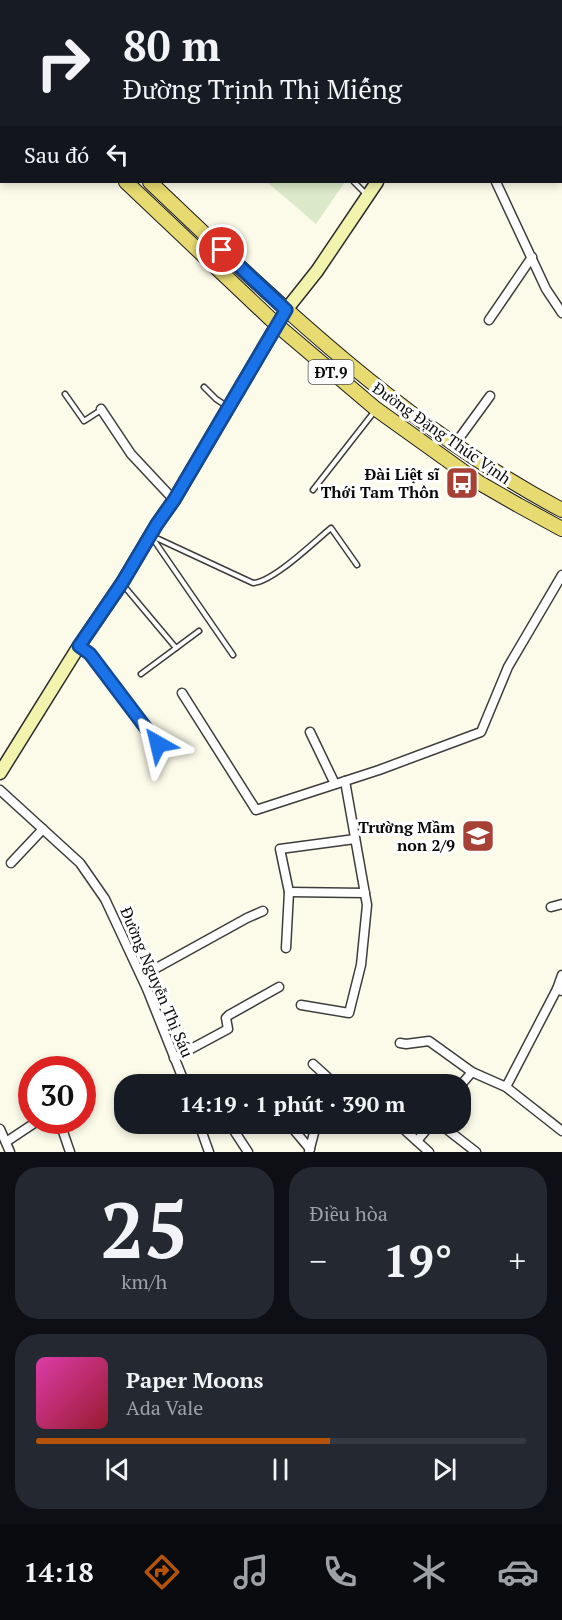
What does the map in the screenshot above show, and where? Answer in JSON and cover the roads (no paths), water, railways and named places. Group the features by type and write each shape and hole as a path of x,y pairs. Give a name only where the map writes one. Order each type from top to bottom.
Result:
{"main road":[{"name":"Đường Đặng Thúc Vịnh","path":"127,183 277,326 376,409 478,482 562,529"},
{"path":"0,773 174,500 286,310 317,272 376,183"},
{"name":"Đường Đặng Thúc Vịnh","path":"155,184 286,310 366,379 455,444 524,490 562,510"}],"street":[{"path":"496,183 546,289 562,313"},
{"path":"489,320 532,257"},
{"path":"455,444 490,396"},
{"path":"101,409 131,454 174,500"},
{"path":"183,693 256,810 379,770 481,732 508,667 562,575"},
{"path":"79,646 90,654 158,744"},
{"path":"310,732 335,784"},
{"path":"301,1005 349,1013 361,965 367,905 345,781"},
{"name":"Đường Nguyễn Thị Sáu","path":"0,790 80,862 105,899 142,976 180,1074"},
{"path":"11,863 43,829"},
{"path":"286,948 289,892 280,849 356,839"},
{"path":"289,892 365,893"},
{"path":"551,907 562,904"},
{"path":"142,976 263,911"},
{"path":"506,1087 559,990 562,975"},
{"path":"174,1058 228,1029 226,1018 229,1015 279,987"},
{"path":"400,1043 429,1041 472,1072 506,1087 562,1131"},
{"path":"313,1064 324,1074"},
{"path":"0,1129 7,1149 24,1134"},
{"path":"64,1134 70,1152"},
{"path":"203,1134 209,1152"},
{"path":"237,1134 248,1152"},
{"path":"297,1134 310,1150"},
{"path":"310,1150 314,1134"},
{"path":"409,1134 429,1152"},
{"path":"417,1141 423,1134"},
{"path":"453,1134 476,1152"}],"lane":[{"path":"357,183 368,196"},
{"path":"204,387 228,408"},
{"path":"65,394 84,421 101,409"},
{"path":"313,490 376,409"},
{"path":"151,536 253,583 260,583 274,575 331,528 357,565"},
{"path":"151,536 233,655"},
{"path":"122,583 176,648"},
{"path":"141,674 199,631"}],"place":[{"name":"Đài Liệt sĩ Thới Tam Thôn","path":"462,483"},
{"name":"Trường Mầm non 2/9","path":"478,836"}]}
